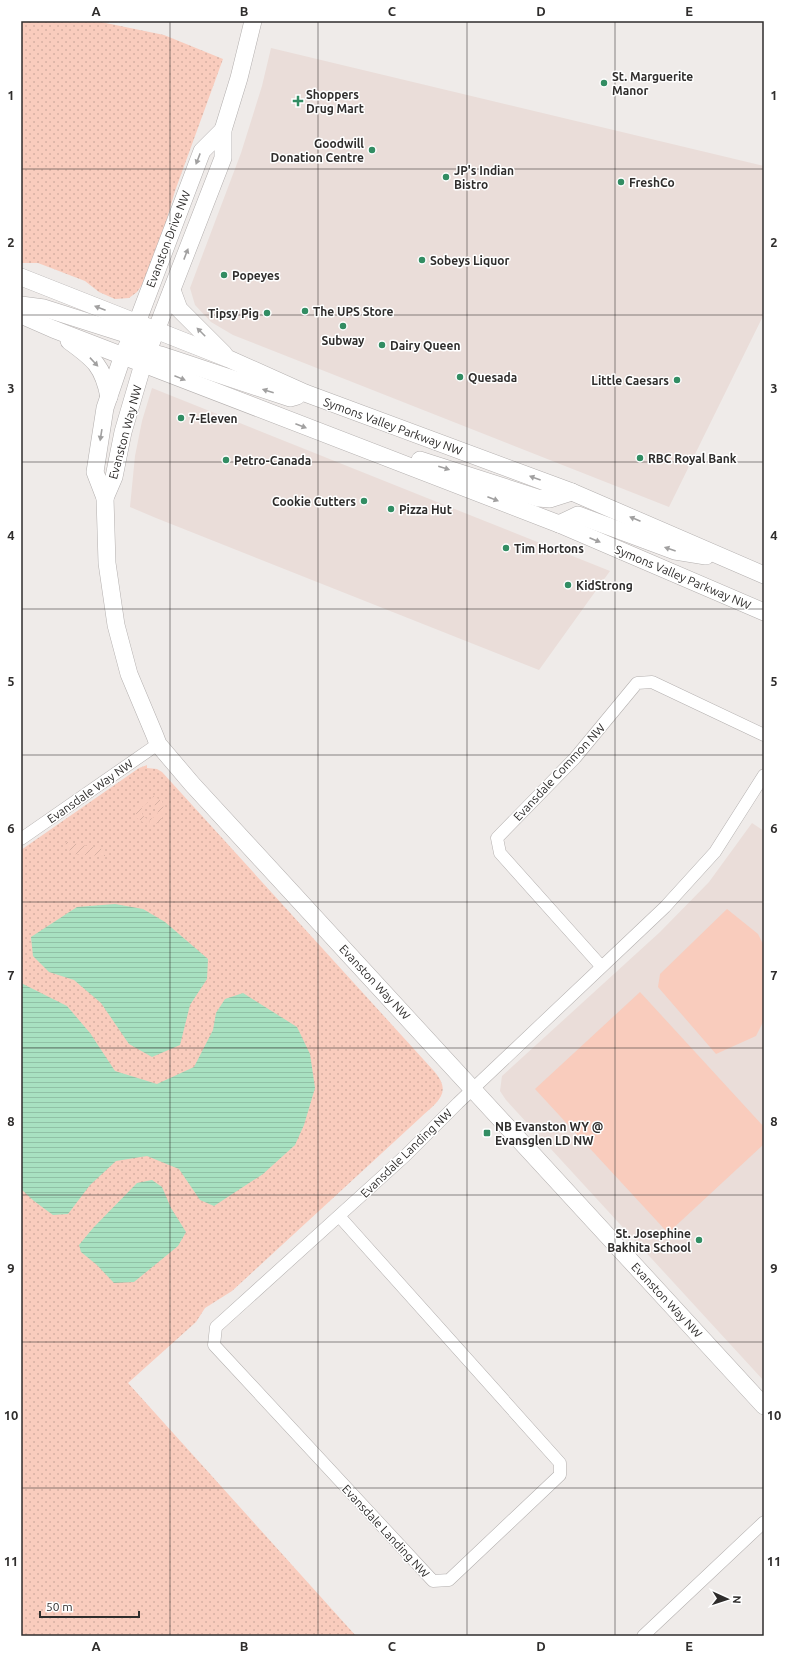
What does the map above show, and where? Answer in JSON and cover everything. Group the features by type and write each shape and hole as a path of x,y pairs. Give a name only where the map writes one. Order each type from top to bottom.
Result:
{"main road":[{"name":"Evanston Drive NW","path":"146,357 223,158 223,130 239,78 253,21"},
{"name":"Evanston Drive NW","path":"123,355 202,150 223,130"},
{"name":"Symons Valley Parkway NW","path":"21,277 134,329 156,330 305,393 572,492 764,575"},
{"path":"172,290 179,309 229,360"},
{"path":"21,305 44,308 134,329"},
{"path":"21,315 53,329 123,355 138,349 146,357 290,398 305,393"},
{"path":"53,329 86,353 99,368 106,379 109,397"},
{"name":"Evanston Way NW","path":"123,355 105,408 95,472 105,498 107,563 116,625 129,674 158,744 192,784 764,1406"},
{"name":"Symons Valley Parkway NW","path":"146,357 352,446 559,524 764,612"},
{"name":"Evanston Way NW","path":"105,498 114,477 123,432 146,357"},
{"path":"352,446 399,454 538,498 550,499 572,492"},
{"path":"559,524 578,516 675,551 736,562"}],"street":[{"name":"Evansdale Common NW","path":"601,966 500,853 497,838 575,758 637,683 652,682 764,735"},
{"name":"Evansdale Way NW","path":"21,839 158,744"},
{"path":"473,1089 664,907 715,852 764,775"},
{"name":"Evansdale Landing NW","path":"338,1216 560,1463 560,1475 449,1580 433,1581 214,1345 216,1327 338,1216 405,1156 473,1089"},
{"path":"643,1636 764,1522"}],"shaded area":[{"path":"21,21 96,21 164,35 223,59 144,282 137,292 129,298 115,299 99,292 85,281 38,263 21,263"},
{"path":"271,48 764,166 764,314 669,507 233,335 211,322 195,305 190,288 241,153 262,86"},
{"path":"152,388 610,571 539,670 156,518 130,507 135,456 142,421"},
{"path":"147,765 147,768 157,769 162,772 433,1070 442,1085 443,1091 441,1097 432,1107 232,1291 205,1308 196,1322 128,1383 356,1636 21,1636 21,850 139,768"},
{"path":"153,796 162,801 164,810 162,818 158,823 149,825 150,819 158,812 158,808 152,803"},
{"path":"148,797 148,802 142,807 143,815 147,819 146,824 137,818 136,810 139,802"},
{"name":"St. Josephine Bakhita School","path":"752,823 764,831 764,1381 506,1100 500,1091 502,1076 660,932 709,882"},
{"path":"67,842 102,849 105,851 105,856 72,854 65,843"},
{"path":"115,904 143,909 165,922 208,959 207,979 190,1005 180,1045 152,1057 129,1044 101,1003 74,980 49,972 33,956 31,937 77,907"},
{"path":"727,909 758,934 764,946 764,1020 756,1036 716,1054 658,987 660,974"},
{"path":"21,983 67,1006 90,1033 115,1071 157,1084 194,1067 213,1030 216,1013 225,999 243,993 297,1027 310,1054 315,1088 304,1125 295,1145 263,1174 214,1206 200,1200 179,1169 147,1156 116,1161 90,1185 68,1214 53,1215 21,1189"},
{"path":"640,992 764,1127 764,1144 668,1233 535,1089"},
{"path":"152,1180 162,1187 171,1208 186,1232 178,1246 134,1282 114,1283 97,1265 81,1252 79,1245 93,1228 137,1183"}],"place":[{"name":"St. Marguerite Manor","path":"604,83"},
{"name":"Shoppers Drug Mart","path":"298,101"},
{"name":"Goodwill Donation Centre","path":"372,150"},
{"name":"JP's Indian Bistro","path":"446,177"},
{"name":"FreshCo","path":"621,182"},
{"name":"Sobeys Liquor","path":"422,260"},
{"name":"Popeyes","path":"224,275"},
{"name":"The UPS Store","path":"305,311"},
{"name":"Tipsy Pig","path":"267,313"},
{"name":"Subway","path":"343,326"},
{"name":"Dairy Queen","path":"382,345"},
{"name":"Quesada","path":"460,377"},
{"name":"Little Caesars","path":"677,380"},
{"name":"7-Eleven","path":"181,418"},
{"name":"RBC Royal Bank","path":"640,458"},
{"name":"Petro-Canada","path":"226,460"},
{"name":"Cookie Cutters","path":"364,501"},
{"name":"Pizza Hut","path":"391,509"},
{"name":"Tim Hortons","path":"506,548"},
{"name":"KidStrong","path":"568,585"},
{"name":"NB Evanston WY @ Evansglen LD NW","path":"487,1133"},
{"name":"St. Josephine Bakhita School","path":"699,1240"}]}
